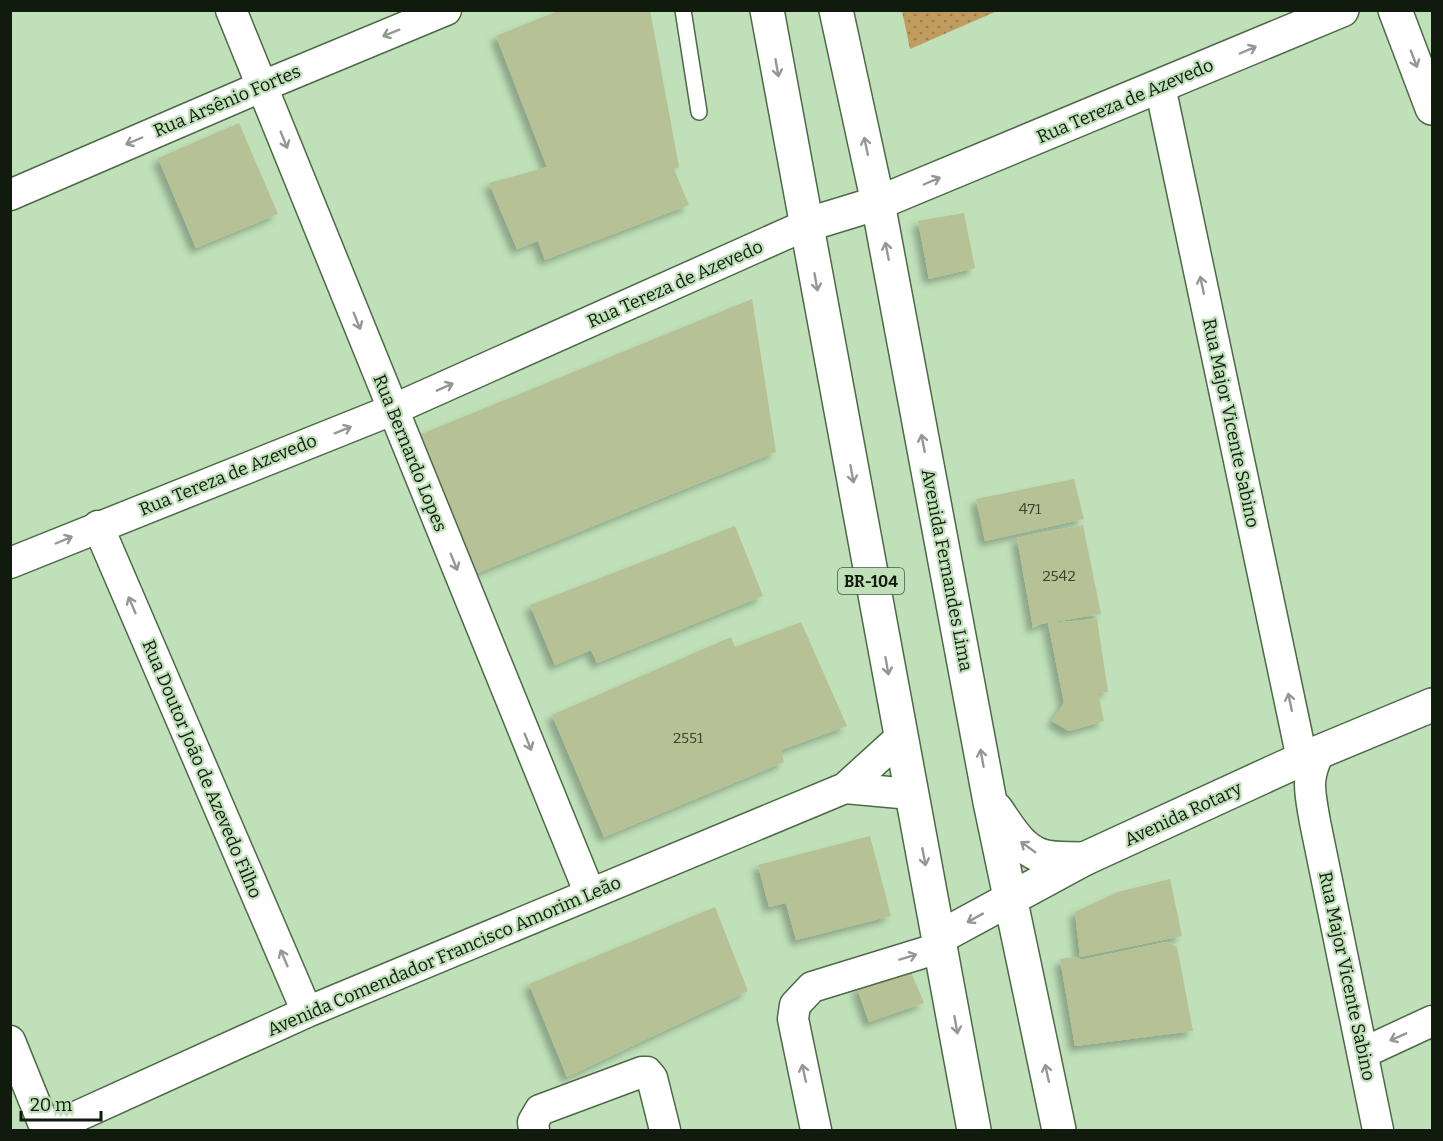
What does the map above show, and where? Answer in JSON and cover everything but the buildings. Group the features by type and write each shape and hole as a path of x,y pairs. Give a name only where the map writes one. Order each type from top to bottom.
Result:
{"main road":[{"name":"BR-104","path":"766,10 900,738 941,942 974,1131"},
{"name":"Avenida Fernandes Lima","path":"836,10 878,203 990,802 1059,1131"},
{"name":"Rua Tereza de Azevedo","path":"806,225 878,203 1342,10"},
{"path":"1395,10 1432,108"},
{"name":"Avenida Rotary","path":"941,942 1010,898 1084,859 1311,755 1432,705"},
{"path":"990,802 1019,840 1029,849 1043,856 1084,859"}],"street":[{"name":"Rua Bernardo Lopes","path":"231,10 590,894"},
{"name":"Rua Arsênio Fortes","path":"10,195 446,10"},
{"name":"Rua Major Vicente Sabino","path":"1160,87 1311,755 1309,783 1315,822 1378,1131"},
{"name":"Rua Tereza de Azevedo","path":"10,563 392,410 806,225"},
{"name":"Rua Doutor João de Azevedo Filho","path":"98,526 307,1012"},
{"name":"Avenida Comendador Francisco Amorim Leão","path":"46,1131 307,1012 845,788 900,738"},
{"name":"Rua Major Vicente Sabino","path":"1257,780 1280,780 1295,787 1305,800 1315,822"},
{"name":"Avenida Comendador Francisco Amorim Leão","path":"845,788 911,794"},
{"path":"816,1131 793,1019 795,1005 812,987 941,942"},
{"path":"1363,1053 1432,1021"},
{"path":"10,1041 46,1131"},
{"path":"533,1126 536,1114 540,1110 647,1072 652,1078 665,1131"}],"lane":[{"path":"683,10 699,112"}],"shaded area":[{"path":"902,10 997,11 910,49"}]}
